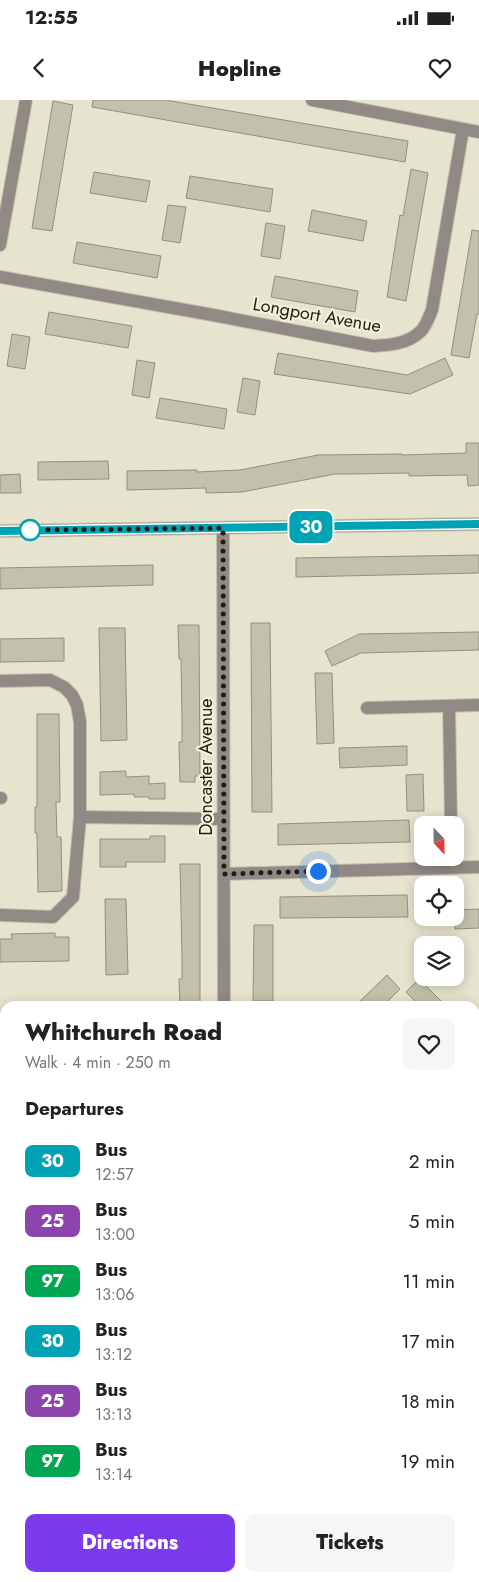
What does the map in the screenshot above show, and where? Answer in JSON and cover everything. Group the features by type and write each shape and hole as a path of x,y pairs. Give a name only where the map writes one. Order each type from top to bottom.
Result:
{"street":[{"path":"0,245 26,100"},
{"path":"312,100 479,132"},
{"name":"Longport Avenue","path":"0,277 213,314 373,346 407,341 422,331 432,310 463,129"},
{"path":"0,531 479,524"},
{"name":"Doncaster Avenue","path":"223,528 224,1001"},
{"path":"0,681 50,680 64,687 72,695 77,705 80,722 80,817 73,897 53,917 0,915"},
{"path":"367,708 479,705"},
{"path":"449,706 451,816"},
{"path":"80,817 223,819"},
{"path":"224,874 414,865"},
{"path":"464,865 479,867"}],"building":[{"path":"93,100 165,100 408,141 405,162 92,107"},
{"path":"53,101 73,105 52,231 32,228"},
{"path":"411,169 428,173 406,301 387,297 400,215 403,216"},
{"path":"94,172 150,181 146,202 90,193"},
{"path":"190,176 273,189 270,212 186,198"},
{"path":"168,205 186,207 180,243 162,240"},
{"path":"312,210 367,221 363,241 308,231"},
{"path":"266,223 285,226 280,259 261,256"},
{"path":"472,230 479,231 479,314 477,314 469,358 451,355"},
{"path":"77,242 161,256 157,278 73,263"},
{"path":"275,276 358,291 355,312 271,297"},
{"path":"49,312 132,326 128,348 45,334"},
{"path":"12,334 30,337 25,369 7,366"},
{"path":"278,353 407,375 445,358 453,375 410,394 274,374"},
{"path":"137,360 155,363 149,398 132,395"},
{"path":"243,378 260,381 255,415 237,412"},
{"path":"160,398 227,409 224,429 156,418"},
{"path":"466,443 479,443 479,485 468,486 467,475 409,476 409,473 335,474 242,492 206,493 206,488 127,490 127,471 197,470 197,472 240,470 318,455 466,453"},
{"path":"108,461 109,479 38,480 38,462"},
{"path":"20,474 21,493 0,493 0,475"},
{"path":"479,555 479,573 296,577 296,558"},
{"path":"153,565 153,585 0,589 0,568"},
{"path":"251,623 270,623 272,812 252,812"},
{"path":"178,625 199,625 200,776 195,776 195,782 180,782 179,742 182,742 182,718 181,659 179,659"},
{"path":"99,628 125,628 127,740 101,741"},
{"path":"479,632 479,650 361,653 332,666 325,651 359,634"},
{"path":"64,638 64,661 0,662 0,639"},
{"path":"315,673 332,673 334,743 317,744"},
{"path":"37,714 59,714 60,802 56,802 57,837 61,837 62,891 38,892 37,833 35,833 35,807 37,807"},
{"path":"407,746 407,765 340,768 339,748"},
{"path":"126,771 126,777 149,776 149,784 165,783 165,799 134,797 134,794 100,795 100,772"},
{"path":"423,774 424,811 407,811 406,775"},
{"path":"409,820 410,842 278,845 278,824"},
{"path":"150,836 165,836 165,862 126,862 126,867 100,867 100,839 150,839"},
{"path":"180,864 200,864 200,1001 180,1001 179,979 182,979"},
{"path":"407,895 408,917 280,918 280,897"},
{"path":"105,899 126,899 128,974 106,975"},
{"path":"479,909 479,928 455,929 455,926 464,926 464,910"},
{"path":"254,925 273,925 273,1001 253,1001"},
{"path":"55,933 55,937 69,937 69,961 0,962 0,939 12,939 11,934"},
{"path":"387,975 400,989 388,1001 360,1001"},
{"path":"414,984 414,986 426,986 441,1001 415,1001 406,992"}],"bus line":[{"name":"30","path":"0,531 479,524"}],"route":[{"path":"30,530 223,528 224,874 318,871"}]}
